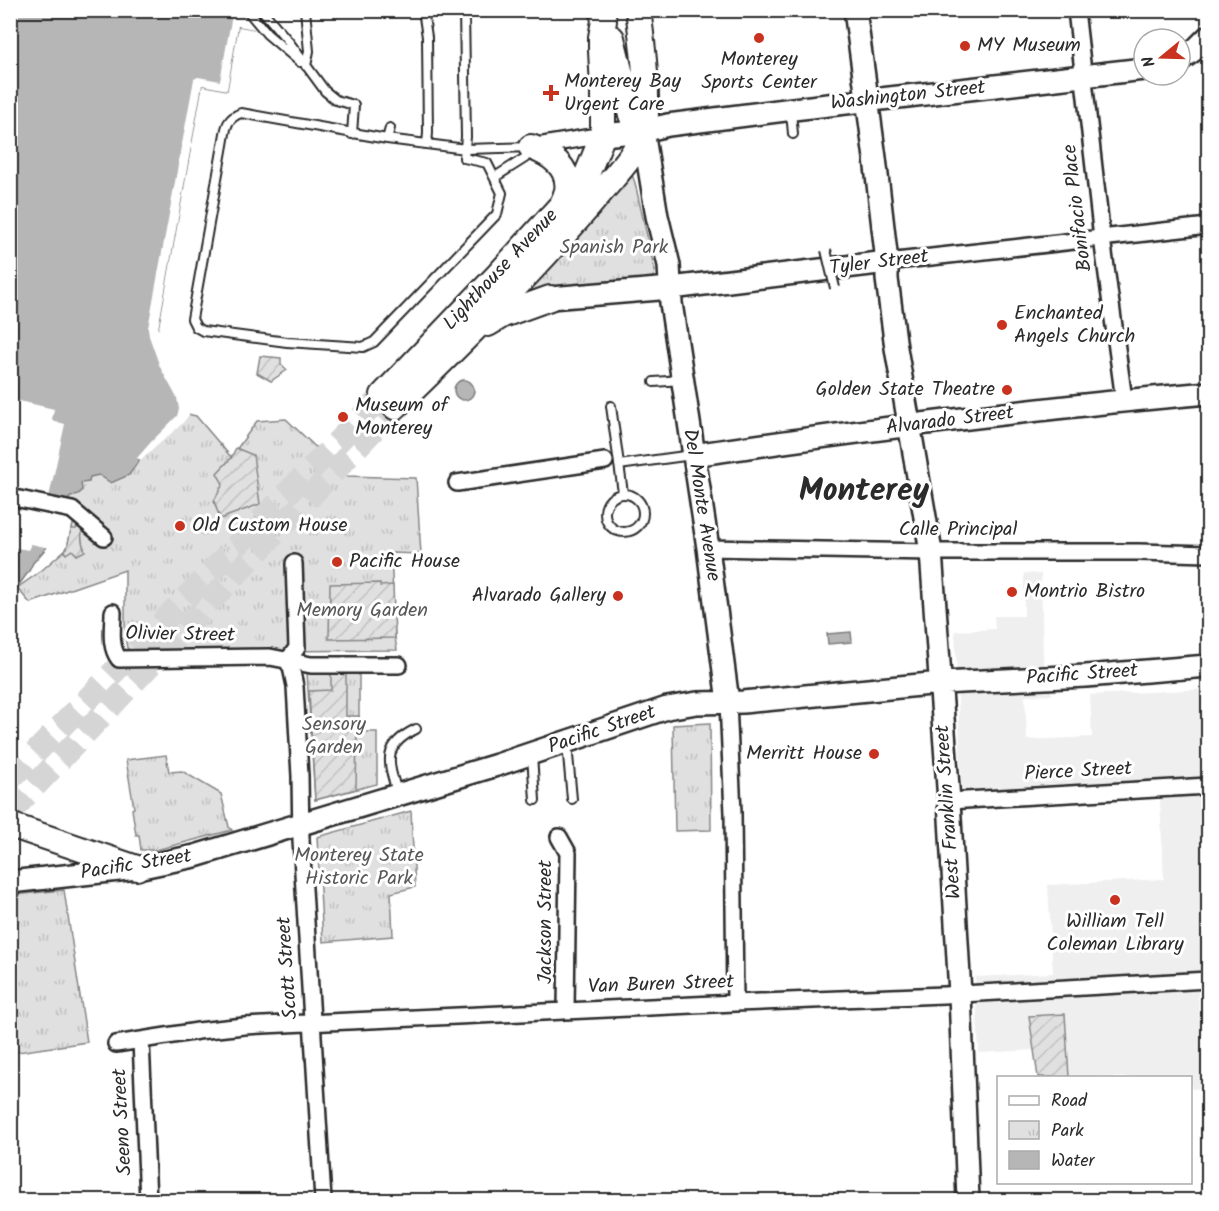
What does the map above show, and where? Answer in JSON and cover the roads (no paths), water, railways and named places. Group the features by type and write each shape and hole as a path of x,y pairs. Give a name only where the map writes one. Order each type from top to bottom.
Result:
{"main road":[{"name":"Del Monte Avenue","path":"638,10 646,69 644,131 657,216 669,265 671,303 708,548 728,702"},
{"name":"West Franklin Street","path":"855,10 890,302 908,426 931,552 950,801 968,1200"},
{"path":"603,16 614,44 630,115 644,131"},
{"path":"603,16 601,44 603,135"},
{"path":"1192,52 1209,38"},
{"name":"Washington Street","path":"603,135 791,109 1132,70"},
{"name":"Lighthouse Avenue","path":"603,135 585,179 490,283 389,401 470,334 578,221 627,162 637,148 644,131"},
{"path":"531,147 546,152 560,164 566,175 567,190 562,204"},
{"name":"Tyler Street","path":"550,298 671,288 887,262"},
{"path":"470,334 503,315 550,298"},
{"name":"Alvarado Street","path":"693,454 1124,400 1209,393"},
{"name":"Pacific Street","path":"10,882 137,868 195,856 532,754 667,708 697,703 941,683 1086,676 1209,666"},
{"path":"10,825 137,868"}],"street":[{"name":"Bonifacio Place","path":"1076,10 1102,238 1124,400"},
{"name":"Washington Street","path":"531,147 603,135"},
{"name":"Tyler Street","path":"887,262 1209,226"},
{"path":"457,483 612,463"},
{"path":"10,497 72,510 104,537"},
{"name":"Calle Principal","path":"708,548 1209,554"},
{"path":"294,563 297,648 287,661 311,665 399,665"},
{"name":"Olivier Street","path":"113,612 113,646 119,659 270,657 287,661"},
{"name":"Scott Street","path":"287,661 291,667 295,686 300,824 323,1200"},
{"name":"Del Monte Avenue","path":"728,702 733,813 735,1003"},
{"name":"Pierce Street","path":"950,801 1209,786"},
{"name":"Jackson Street","path":"558,837 568,853 566,1011"},
{"name":"Van Buren Street","path":"116,1044 216,1028 313,1022 960,994 1209,980"},
{"name":"Seeno Street","path":"141,1041 148,1200"}],"lane":[{"path":"247,10 267,34 306,66"},
{"path":"262,10 325,91 336,100 354,105 352,134"},
{"path":"305,10 309,51 306,66"},
{"path":"423,10 427,37 427,144"},
{"path":"464,10 466,148 464,158 487,163 502,193 497,214 374,342 363,347 287,342 203,331 196,327 192,319 227,123 232,117 241,113 387,140 466,148 531,147 525,158 495,177"},
{"path":"791,109 794,134"},
{"path":"387,140 390,128"},
{"path":"826,250 835,288"},
{"path":"654,382 682,380"},
{"path":"611,406 612,463 623,493"},
{"path":"612,463 693,454"},
{"path":"623,493 635,496 643,507 644,513 640,525 626,533 614,530 605,515 608,503 623,493"},
{"path":"398,795 390,767 390,755 394,744 405,734 416,729"},
{"path":"567,743 572,799"},
{"path":"532,754 535,800"}],"water":[{"path":"11,11 270,12 254,29 238,26 227,90 202,85 158,329 190,401 129,475 111,483 99,475 90,477 89,482 81,483 82,490 69,498 47,547 33,563 11,596"},
{"path":"464,380 471,383 474,390 471,397 464,400 457,397 454,390 457,383"},
{"path":"851,632 852,642 828,644 827,634"}],"tunnel":[{"path":"10,779 383,395"},
{"path":"10,812 395,407"}],"place":[{"name":"Monterey Sports Center","path":"759,38"},
{"name":"MY Museum","path":"965,46"},
{"name":"Monterey Bay Urgent Care","path":"551,93"},
{"name":"Enchanted Angels Church","path":"1002,325"},
{"name":"Golden State Theatre","path":"1007,390"},
{"name":"Museum of Monterey","path":"343,417"},
{"name":"Old Custom House","path":"180,526"},
{"name":"Pacific House","path":"337,562"},
{"name":"Montrio Bistro","path":"1012,592"},
{"name":"Alvarado Gallery","path":"618,596"},
{"name":"Merritt House","path":"874,754"},
{"name":"William Tell Coleman Library","path":"1115,900"}],"district":[{"name":"Monterey","path":"864,491"}],"park label":[{"name":"Spanish Park","path":"614,248"},
{"name":"Memory Garden","path":"362,611"},
{"name":"Sensory Garden","path":"334,736"},
{"name":"Monterey State Historic Park","path":"359,868"}]}
